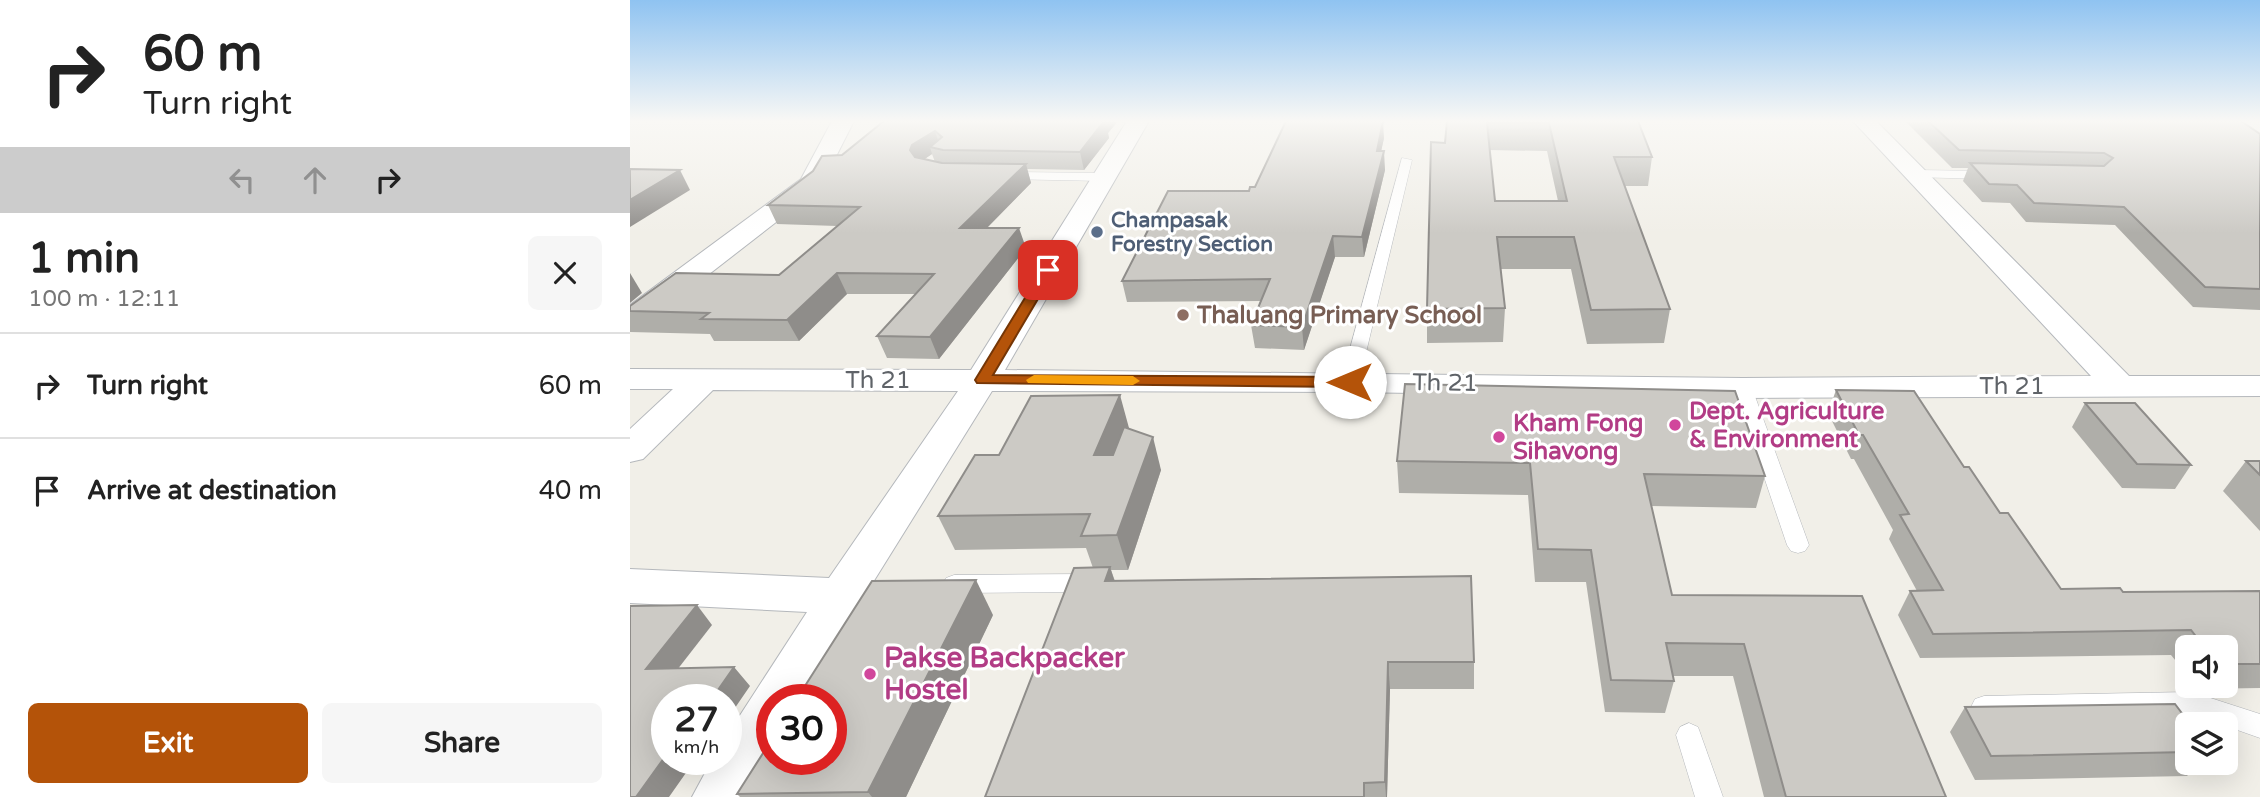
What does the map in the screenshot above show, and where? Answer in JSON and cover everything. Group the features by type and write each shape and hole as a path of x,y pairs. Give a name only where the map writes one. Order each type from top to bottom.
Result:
{"street":[{"path":"630,320 811,183 824,158"},
{"path":"789,684 855,588 1115,158"},
{"path":"1900,158 2118,385"},
{"name":"Th 21","path":"630,379 1350,382 1743,388 2260,386"},
{"path":"630,450 703,380"},
{"path":"630,586 855,588"},
{"path":"719,797 756,736"}],"lane":[{"path":"1350,382 1406,160"},
{"path":"1915,174 1998,175"},
{"path":"997,176 1103,177"},
{"path":"1743,388 1798,545"},
{"path":"929,584 1115,583"},
{"path":"1984,707 2192,703 2260,726"},
{"path":"1689,735 1709,797"}],"building":[{"path":"821,158 920,158 942,163 1026,164 960,228 1019,228 930,337 877,336 934,274 837,273 787,320 701,319 709,313 630,311 630,306 676,273 779,275 860,207 768,205 813,171"},
{"path":"1269,158 1382,158 1362,237 1333,236 1302,327 1251,325 1270,279 1122,281 1168,191 1249,191 1250,187 1255,187"},
{"path":"1431,158 1491,158 1495,201 1567,201 1557,158 1614,158 1670,309 1591,310 1574,237 1497,237 1505,308 1427,309"},
{"path":"2113,158 2260,158 2260,289 2205,287 2124,207 2034,203 2017,185 1989,184 1970,163 2104,166"},
{"path":"630,169 680,170 630,200"},
{"path":"1405,384 1735,391 1765,476 1644,474 1672,595 1862,596 1946,797 1786,797 1744,644 1666,643 1674,681 1611,680 1591,550 1538,549 1530,463 1397,461"},
{"path":"1836,390 1914,391 1964,467 1969,467 2000,513 2008,513 2061,589 2120,588 2123,592 2260,591 2260,664 2238,664 2238,635 2195,635 2191,630 1933,634 1910,591 1943,590 1900,515 1909,514 1863,435 1859,435"},
{"path":"1120,395 1094,455 1113,455 1124,427 1153,437 1117,535 1081,536 1090,514 938,516 975,455 999,455 1031,396"},
{"path":"2085,403 2135,403 2191,465 2137,464"},
{"path":"2246,461 2260,461 2260,475"},
{"path":"1110,567 1105,581 1471,576 1474,662 1388,662 1385,782 1364,783 1364,797 985,797 1074,568"},
{"path":"976,580 868,792 737,794 756,764 756,775 847,775 847,684 806,684 872,581"},
{"path":"697,605 646,669 734,667 722,684 651,684 652,775 636,797 630,797 630,606"},
{"path":"2175,704 2181,712 2175,712 2175,752 1991,756 1965,707"}],"slow traffic":[{"path":"1034,380 1133,381"}],"place":[{"name":"Champasak Forestry Section","path":"1097,232"},
{"name":"Thaluang Primary School","path":"1183,315"},
{"name":"Dept. Agriculture & Environment","path":"1675,425"},
{"name":"Kham Fong Sihavong","path":"1499,437"},
{"name":"Pakse Backpacker Hostel","path":"870,674"}],"route":[{"path":"1048,270 982,380 1350,382"}]}
